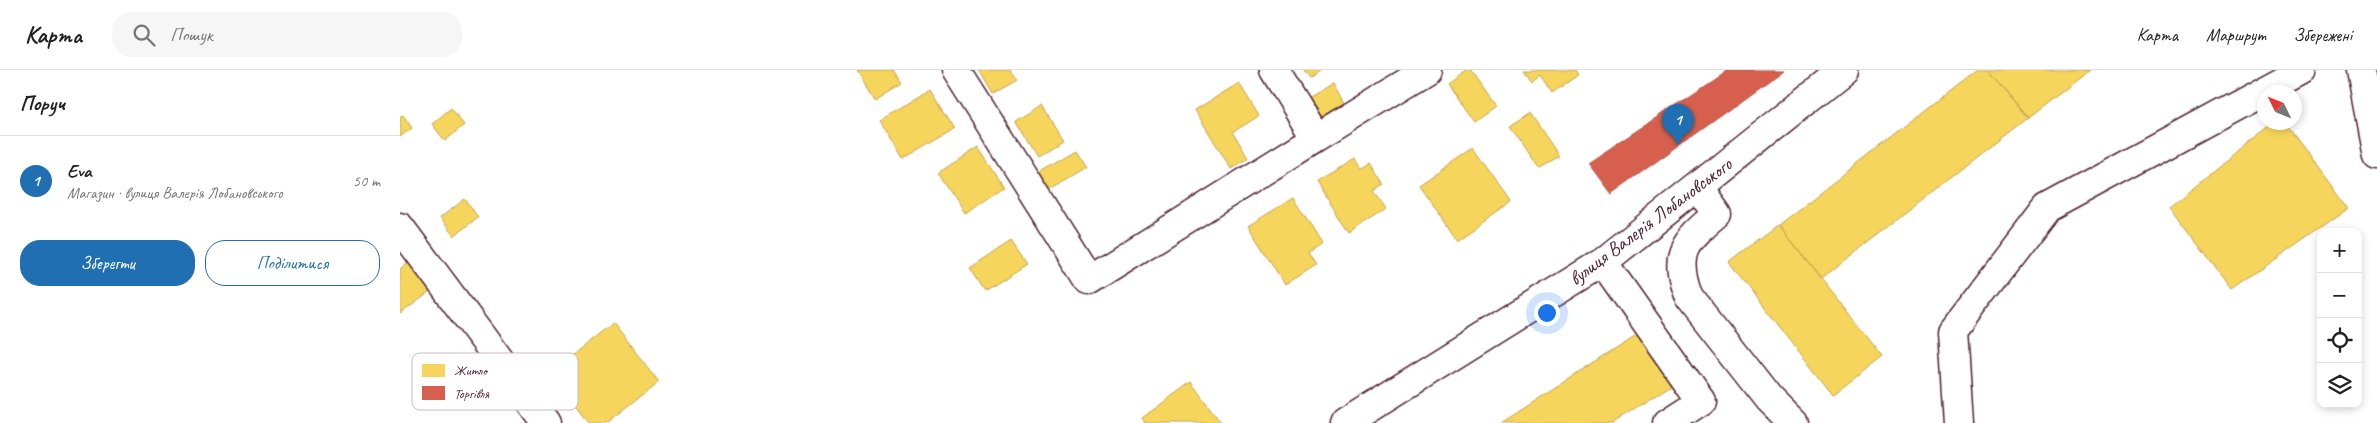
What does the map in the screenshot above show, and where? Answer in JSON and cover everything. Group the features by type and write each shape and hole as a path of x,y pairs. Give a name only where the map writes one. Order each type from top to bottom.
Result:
{"street":[{"path":"956,70 1088,280 1427,70"},
{"path":"1274,70 1316,138"},
{"name":"вулиця Валерія Лобановського","path":"1345,423 1603,262 1844,70"},
{"path":"1959,423 1953,331 2047,208 2302,70"},
{"path":"2362,70 2377,155"},
{"path":"1698,188 1717,214 1689,238 1681,259 1682,278 1689,297 1769,399 1793,423"},
{"path":"400,227 494,353"},
{"path":"1603,262 1701,401 1667,423"},
{"path":"536,410 546,423"}],"building: Житло":[{"path":"857,70 894,70 902,82 875,99"},
{"path":"979,70 1011,70 1017,80 993,94"},
{"path":"1303,70 1322,70 1309,78"},
{"path":"1467,70 1470,70 1496,106 1474,122 1447,84"},
{"path":"1524,70 1575,70 1578,75 1552,93 1540,75 1532,81"},
{"path":"1978,70 1988,70 2028,118 1821,279 1778,225"},
{"path":"1988,70 2090,70 2028,118"},
{"path":"1239,83 1259,116 1233,132 1248,158 1231,169 1195,110"},
{"path":"1333,83 1344,103 1318,118 1307,98"},
{"path":"930,89 955,129 903,160 879,120"},
{"path":"1042,106 1063,140 1037,156 1016,122"},
{"path":"451,108 464,125 445,141 432,124"},
{"path":"1530,113 1559,156 1539,169 1510,126"},
{"path":"403,115 412,128 400,137 400,117"},
{"path":"2266,130 2291,130 2349,208 2320,228 2317,228 2317,230 2232,290 2169,206"},
{"path":"978,147 1004,187 964,213 938,173"},
{"path":"1473,148 1511,202 1457,239 1419,185"},
{"path":"1075,150 1086,167 1044,192 1034,174"},
{"path":"1355,159 1361,169 1371,163 1384,184 1374,191 1386,209 1349,233 1317,182"},
{"path":"1293,198 1322,244 1308,253 1316,265 1285,285 1248,226"},
{"path":"465,199 478,217 454,236 440,218"},
{"path":"1778,225 1882,357 1833,395 1729,262"},
{"path":"1011,241 1027,264 985,291 970,268"},
{"path":"408,262 430,292 400,314 400,269"},
{"path":"613,323 659,382 607,423 589,423 578,409 578,353 574,353"},
{"path":"1641,333 1673,384 1612,423 1501,423"},
{"path":"1191,382 1221,423 1145,423 1142,418"}],"building: Торгівля":[{"path":"1728,70 1784,70 1611,194 1588,163"}],"place":[{"name":"Eva","path":"1678,145"}]}
